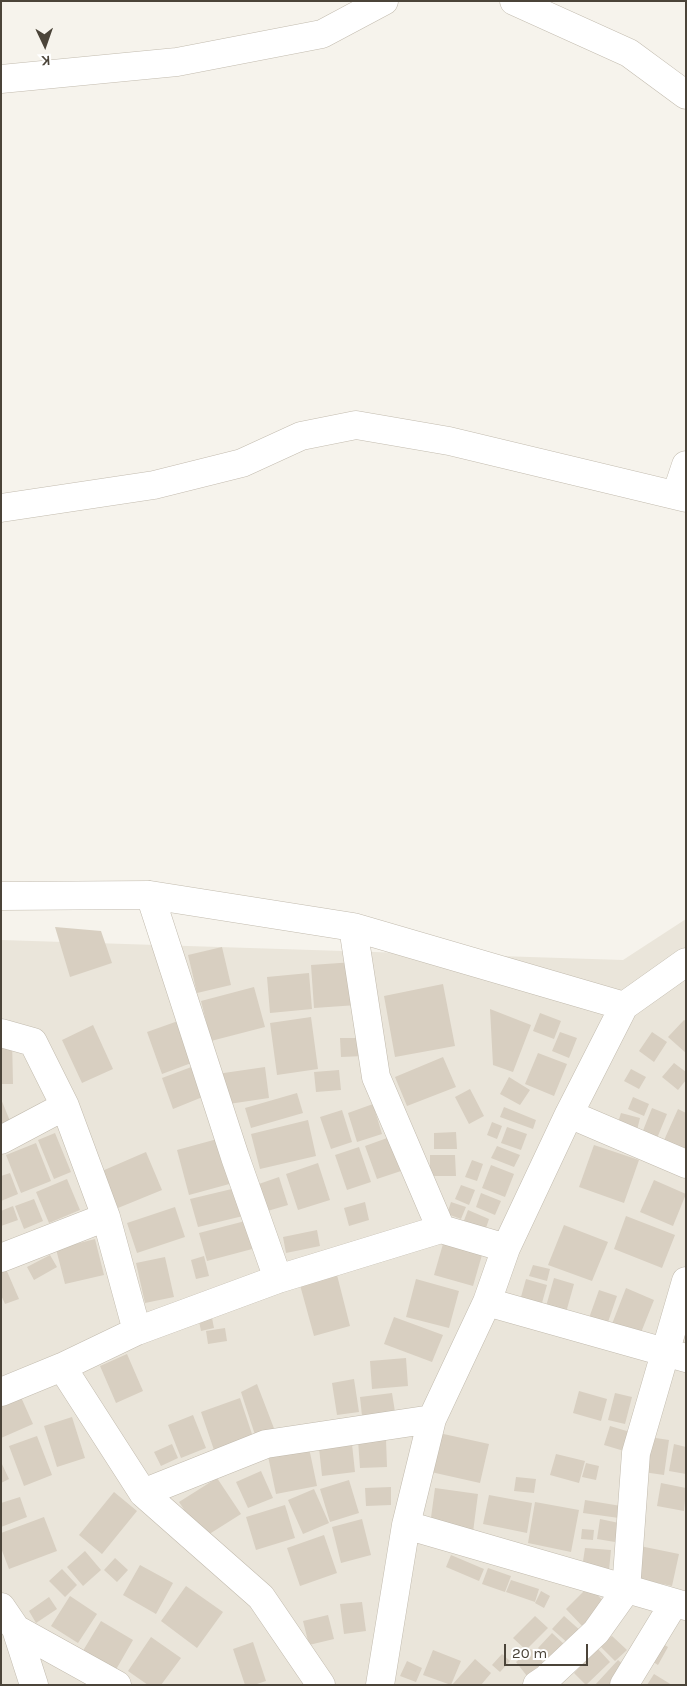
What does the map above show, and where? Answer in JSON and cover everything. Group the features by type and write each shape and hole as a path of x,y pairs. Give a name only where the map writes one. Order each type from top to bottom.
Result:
{"street":[{"path":"1,79 177,62 322,34 384,1"},
{"path":"514,1 629,53 686,95"},
{"path":"1,508 154,485 242,463 301,436 356,425 449,441 681,496 686,465"},
{"path":"150,895 235,1156 278,1279"},
{"path":"1,896 150,895 353,927 624,1006"},
{"path":"353,927 376,1077 441,1229"},
{"path":"380,1685 406,1524 432,1418 487,1302 506,1248 568,1114 624,1006 686,962"},
{"path":"1,1033 33,1042 65,1106 106,1216 137,1331"},
{"path":"1,1140 65,1106"},
{"path":"568,1114 686,1164"},
{"path":"1,1258 106,1216"},
{"path":"1,1392 62,1367 137,1331 278,1279 441,1229 506,1248"},
{"path":"537,1685 546,1679 596,1632 626,1590 636,1453 675,1354 686,1281"},
{"path":"487,1302 675,1354"},
{"path":"62,1367 143,1493 261,1597 321,1685"},
{"path":"143,1493 266,1444 432,1418"},
{"path":"406,1524 626,1590 680,1604 624,1685"},
{"path":"1,1607 16,1629 34,1685"},
{"path":"16,1629 117,1685"}],"shaded area":[{"path":"686,919 686,1685 1,1685 1,940 623,960"}],"building":[{"path":"55,927 101,931 112,963 70,977"},
{"path":"222,947 231,985 197,993 188,955"},
{"path":"354,962 357,1005 314,1008 311,965"},
{"path":"309,973 312,1009 270,1013 267,977"},
{"path":"443,984 455,1046 395,1057 384,996"},
{"path":"254,987 265,1027 211,1041 201,1001"},
{"path":"490,1009 531,1025 513,1072 493,1065"},
{"path":"540,1013 561,1021 554,1039 533,1031"},
{"path":"311,1017 318,1069 277,1075 270,1023"},
{"path":"684,1020 686,1021 686,1053 668,1037"},
{"path":"178,1021 194,1062 162,1074 147,1032"},
{"path":"93,1025 113,1069 82,1083 62,1040"},
{"path":"560,1032 577,1038 569,1058 552,1051"},
{"path":"652,1032 667,1042 654,1062 639,1051"},
{"path":"340,1038 363,1038 364,1056 341,1057"},
{"path":"12,1039 13,1084 1,1084 1,1040"},
{"path":"538,1053 567,1064 554,1096 525,1084"},
{"path":"443,1057 456,1087 407,1106 395,1077"},
{"path":"674,1063 686,1072 686,1080 678,1090 662,1077"},
{"path":"194,1066 205,1096 173,1109 162,1078"},
{"path":"265,1067 269,1098 222,1105 217,1074"},
{"path":"631,1069 646,1077 639,1089 624,1081"},
{"path":"339,1070 341,1090 316,1092 314,1072"},
{"path":"509,1077 530,1090 520,1105 500,1094"},
{"path":"470,1089 484,1116 469,1124 455,1097"},
{"path":"297,1093 303,1113 251,1128 245,1108"},
{"path":"633,1097 649,1104 644,1116 628,1109"},
{"path":"1,1099 10,1121 1,1125"},
{"path":"373,1104 382,1134 357,1142 348,1113"},
{"path":"504,1107 536,1120 533,1129 500,1117"},
{"path":"652,1108 667,1114 655,1143 640,1138"},
{"path":"678,1109 686,1113 686,1157 661,1147"},
{"path":"342,1110 352,1142 331,1149 320,1117"},
{"path":"621,1113 640,1118 635,1138 615,1132"},
{"path":"308,1120 316,1156 260,1169 251,1134"},
{"path":"492,1122 502,1126 497,1139 487,1135"},
{"path":"507,1127 527,1134 521,1150 501,1143"},
{"path":"456,1132 457,1149 434,1149 434,1133"},
{"path":"55,1133 71,1172 54,1179 38,1140"},
{"path":"390,1137 401,1171 377,1179 365,1146"},
{"path":"221,1138 233,1183 189,1195 177,1150"},
{"path":"36,1143 51,1181 21,1193 6,1155"},
{"path":"594,1145 639,1160 624,1203 579,1187"},
{"path":"497,1146 520,1155 514,1167 491,1158"},
{"path":"359,1147 371,1182 347,1190 335,1155"},
{"path":"146,1152 162,1190 118,1208 102,1171"},
{"path":"430,1155 455,1155 456,1176 430,1176"},
{"path":"472,1160 483,1164 477,1181 465,1177"},
{"path":"318,1163 330,1200 298,1210 286,1174"},
{"path":"491,1165 514,1174 505,1197 482,1188"},
{"path":"10,1173 18,1194 1,1201 1,1176"},
{"path":"279,1177 288,1205 264,1212 256,1185"},
{"path":"67,1179 80,1210 49,1223 36,1192"},
{"path":"654,1180 686,1194 673,1226 640,1212"},
{"path":"461,1185 475,1190 469,1205 455,1199"},
{"path":"236,1188 243,1216 198,1227 190,1199"},
{"path":"481,1193 501,1201 495,1215 476,1207"},
{"path":"34,1199 43,1221 24,1229 15,1206"},
{"path":"365,1202 369,1220 349,1226 344,1208"},
{"path":"451,1202 466,1207 461,1219 447,1214"},
{"path":"13,1206 18,1220 1,1226 1,1211"},
{"path":"175,1207 185,1237 137,1253 127,1223"},
{"path":"468,1210 489,1219 485,1231 463,1223"},
{"path":"626,1216 675,1235 662,1268 614,1249"},
{"path":"249,1220 256,1248 207,1261 199,1233"},
{"path":"564,1225 608,1242 592,1281 548,1265"},
{"path":"317,1230 320,1246 286,1253 283,1237"},
{"path":"95,1239 104,1275 65,1284 56,1249"},
{"path":"443,1244 482,1255 473,1286 434,1275"},
{"path":"50,1255 57,1267 34,1280 27,1267"},
{"path":"204,1256 209,1276 196,1279 191,1260"},
{"path":"165,1257 174,1297 145,1303 136,1263"},
{"path":"533,1265 550,1269 547,1281 529,1276"},
{"path":"6,1269 19,1299 5,1304 1,1295 1,1271"},
{"path":"337,1275 350,1326 314,1336 300,1285"},
{"path":"554,1278 574,1284 565,1316 545,1310"},
{"path":"416,1279 459,1291 449,1328 406,1317"},
{"path":"526,1279 547,1285 540,1310 519,1304"},
{"path":"626,1288 654,1300 640,1335 612,1324"},
{"path":"599,1290 617,1296 607,1325 589,1318"},
{"path":"211,1313 214,1328 201,1331 198,1316"},
{"path":"394,1317 443,1335 432,1362 384,1344"},
{"path":"225,1328 227,1341 208,1344 206,1331"},
{"path":"127,1354 143,1391 116,1403 100,1366"},
{"path":"406,1358 408,1386 372,1389 370,1361"},
{"path":"354,1379 359,1412 337,1415 332,1383"},
{"path":"257,1384 275,1431 256,1438 241,1392"},
{"path":"579,1391 607,1399 601,1421 573,1413"},
{"path":"392,1393 395,1412 362,1416 360,1397"},
{"path":"615,1393 632,1397 625,1424 608,1420"},
{"path":"20,1395 33,1424 1,1438 1,1403"},
{"path":"240,1398 253,1437 214,1450 201,1412"},
{"path":"193,1415 206,1448 181,1458 168,1425"},
{"path":"72,1417 85,1458 57,1467 44,1426"},
{"path":"610,1426 630,1432 624,1451 604,1445"},
{"path":"439,1433 489,1444 480,1483 431,1472"},
{"path":"37,1436 52,1475 24,1486 9,1446"},
{"path":"649,1437 669,1440 664,1475 643,1472"},
{"path":"386,1439 387,1467 360,1468 358,1440"},
{"path":"172,1444 178,1458 161,1466 154,1452"},
{"path":"352,1444 355,1472 322,1476 319,1448"},
{"path":"674,1444 686,1447 686,1474 669,1471"},
{"path":"309,1448 317,1486 276,1494 268,1456"},
{"path":"556,1454 585,1461 579,1483 550,1475"},
{"path":"1,1462 9,1479 1,1483"},
{"path":"586,1463 599,1466 596,1480 582,1477"},
{"path":"261,1471 273,1498 248,1508 236,1482"},
{"path":"516,1477 536,1479 534,1493 514,1491"},
{"path":"217,1478 241,1514 203,1538 179,1502"},
{"path":"349,1480 359,1513 330,1522 320,1489"},
{"path":"661,1483 686,1488 684,1511 657,1506"},
{"path":"391,1487 391,1505 366,1506 365,1488"},
{"path":"435,1488 478,1494 473,1532 430,1525"},
{"path":"314,1489 329,1523 303,1534 288,1500"},
{"path":"114,1492 137,1511 102,1554 79,1535"},
{"path":"489,1495 532,1503 527,1533 483,1524"},
{"path":"20,1497 27,1517 1,1527 1,1503"},
{"path":"585,1500 621,1506 619,1518 583,1513"},
{"path":"535,1502 579,1510 571,1552 528,1543"},
{"path":"285,1505 295,1538 256,1550 246,1517"},
{"path":"44,1517 57,1551 9,1569 1,1548 1,1533"},
{"path":"362,1519 371,1555 341,1563 332,1527"},
{"path":"600,1519 619,1523 615,1542 597,1539"},
{"path":"582,1529 594,1530 593,1540 581,1539"},
{"path":"324,1535 337,1573 300,1586 287,1548"},
{"path":"635,1545 679,1554 672,1586 629,1577"},
{"path":"585,1548 611,1550 609,1570 582,1568"},
{"path":"85,1551 101,1570 83,1586 67,1567"},
{"path":"451,1555 484,1569 479,1581 446,1567"},
{"path":"115,1558 128,1570 117,1582 104,1570"},
{"path":"140,1565 173,1583 156,1614 123,1595"},
{"path":"488,1568 511,1576 505,1592 482,1584"},
{"path":"62,1569 77,1585 65,1597 49,1581"},
{"path":"511,1580 539,1589 535,1602 506,1592"},
{"path":"186,1586 223,1612 197,1648 161,1621"},
{"path":"589,1586 608,1606 585,1629 566,1609"},
{"path":"541,1591 550,1596 544,1608 535,1603"},
{"path":"70,1596 97,1614 78,1643 51,1626"},
{"path":"49,1597 57,1609 36,1623 29,1611"},
{"path":"362,1602 366,1631 344,1634 340,1604"},
{"path":"328,1615 334,1639 309,1645 303,1621"},
{"path":"535,1616 548,1628 526,1650 513,1638"},
{"path":"564,1616 582,1632 570,1645 552,1629"},
{"path":"101,1621 133,1640 114,1673 81,1654"},
{"path":"552,1633 565,1645 550,1660 538,1648"},
{"path":"612,1636 627,1650 615,1661 600,1646"},
{"path":"151,1637 181,1658 161,1685 148,1685 128,1671"},
{"path":"658,1641 668,1647 658,1665 647,1658"},
{"path":"253,1642 266,1681 254,1685 245,1685 233,1649"},
{"path":"531,1649 543,1662 527,1676 516,1662"},
{"path":"598,1649 610,1662 586,1685 574,1673"},
{"path":"433,1650 461,1661 451,1685 423,1675"},
{"path":"502,1654 510,1661 500,1672 492,1665"},
{"path":"475,1659 491,1673 481,1685 452,1685"},
{"path":"618,1660 630,1671 618,1685 595,1685"},
{"path":"407,1661 422,1668 416,1682 400,1676"},
{"path":"654,1674 672,1685 647,1685"}]}
